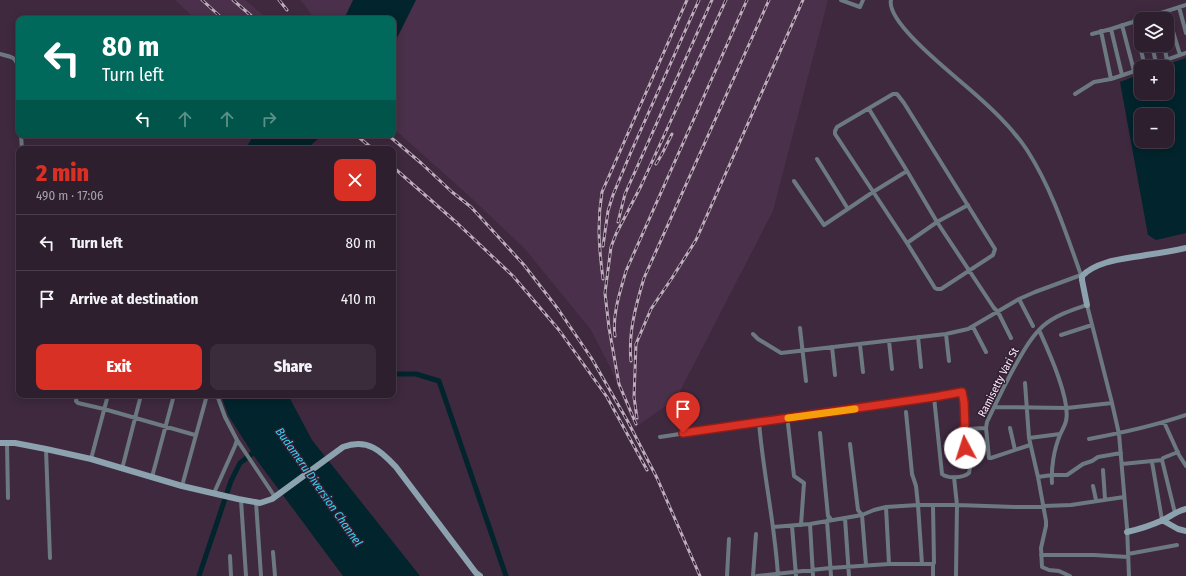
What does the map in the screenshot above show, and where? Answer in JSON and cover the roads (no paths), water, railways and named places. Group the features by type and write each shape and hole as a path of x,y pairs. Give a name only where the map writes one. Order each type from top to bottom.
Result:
{"main road":[{"path":"1087,305 1082,276 1094,267 1115,261 1186,248"},
{"path":"0,443 46,449 91,459 182,486 241,500 256,502 265,502 272,499 350,444 373,446 384,454 396,467 476,573 480,576"},
{"path":"1127,532 1144,528 1186,509"},
{"path":"1162,520 1178,529 1186,531"}],"street":[{"path":"841,0 860,7 862,0"},
{"path":"753,334 758,339 781,353 889,342 946,334 973,327 1019,299 1082,276 1055,205 1043,178 1027,150 1006,124 990,108 931,55 902,26 890,4 891,0"},
{"path":"1180,55 1167,11 1186,5"},
{"path":"1179,7 1186,33"},
{"path":"1092,34 1134,21"},
{"path":"1075,94 1094,82 1111,79 1134,71 1122,25"},
{"path":"1111,29 1122,75"},
{"path":"1101,31 1111,79"},
{"path":"1165,52 1167,60 1186,53"},
{"path":"0,54 13,58 16,62"},
{"path":"893,94 897,94 995,249 993,255 940,289 935,288 907,242 873,192 835,134 835,131 837,127 893,94"},
{"path":"869,109 968,271 998,312 1011,338"},
{"path":"817,159 848,209"},
{"path":"794,181 824,225 907,171"},
{"path":"907,242 937,222 968,205"},
{"path":"1019,299 1033,326"},
{"path":"1087,305 1119,434 1129,576"},
{"name":"Ramisetty Vari St","path":"1030,445 989,458 986,428 987,422 1026,347 1039,330 1054,319 1073,309 1087,305"},
{"path":"1061,335 1092,325"},
{"path":"973,327 986,352"},
{"path":"800,328 806,381"},
{"path":"1039,330 1059,378 1068,411 1066,421 1060,434 1052,475 1052,483"},
{"path":"946,334 949,361"},
{"path":"918,337 921,367"},
{"path":"889,342 892,369"},
{"path":"860,345 862,372"},
{"path":"832,347 835,375"},
{"path":"1025,383 1030,445 1038,477 1046,526 1041,548 1043,568 1059,571 1070,576"},
{"path":"660,437 962,392 965,426 961,432 965,448 964,450 968,453 969,457 970,471 968,475 957,478 945,477 942,474 934,397"},
{"path":"76,398 78,403 135,417 195,435"},
{"path":"91,459 107,398"},
{"path":"122,469 140,398"},
{"path":"152,477 173,398"},
{"path":"182,486 205,398"},
{"path":"218,398 225,417 237,440 275,496"},
{"path":"994,407 1067,408 1112,403"},
{"path":"906,412 912,474 916,486 922,564"},
{"path":"1089,439 1119,434 1186,415"},
{"path":"759,422 778,575"},
{"path":"1164,422 1181,459 1186,466"},
{"path":"788,424 794,476 804,483 801,525"},
{"path":"965,426 967,430 986,428"},
{"path":"1010,428 1015,450"},
{"path":"820,433 828,516 830,518 827,521 831,576"},
{"path":"1029,438 1060,434"},
{"path":"215,493 237,440"},
{"path":"7,443 8,498"},
{"path":"850,444 858,510 862,515 866,565"},
{"path":"46,449 50,558"},
{"path":"1122,464 1162,460 1178,452"},
{"path":"1038,477 1067,475 1083,464 1092,462 1098,457 1121,453"},
{"path":"1162,460 1175,513"},
{"path":"1152,462 1162,520"},
{"path":"1103,470 1105,499"},
{"path":"954,477 957,505 956,576"},
{"path":"1093,486 1096,500"},
{"path":"773,527 810,524 862,515 886,507 918,505 1015,507 1071,505 1124,496"},
{"path":"241,500 246,576"},
{"path":"256,502 261,576"},
{"path":"933,506 935,561 933,564 933,576"},
{"path":"886,507 889,564"},
{"path":"845,518 849,576"},
{"path":"810,524 813,576"},
{"path":"792,526 796,574"},
{"path":"753,576 756,534"},
{"path":"727,576 729,539"},
{"path":"1041,555 1128,556 1177,545"},
{"path":"273,552 275,576"},
{"path":"230,556 231,576"},
{"path":"757,576 796,574 813,570 866,565 933,564"}],"water":[{"path":"353,0 416,0 396,40 396,16 345,16"},
{"path":"1186,58 1186,233 1156,240 1148,235 1120,82 1134,77 1134,100 1174,100 1174,62"},
{"path":"252,138 319,138 310,146 247,146"},
{"name":"Budameru Diversion Channel","path":"222,398 290,398 312,440 420,576 343,576 256,459 228,415"}],"waterway":[{"path":"396,374 416,374 439,381 506,576"},
{"path":"199,576 231,481 240,463 257,450"}],"railway":[{"path":"202,0 220,16"},
{"path":"233,0 252,16"},
{"path":"279,0 287,10"},
{"path":"603,279 599,236 599,214 602,192 687,0"},
{"path":"603,246 608,211 613,195 699,0"},
{"path":"618,222 625,194 712,0"},
{"path":"636,424 619,384 609,328 605,293 611,247 616,234 641,186 726,0"},
{"path":"615,336 614,328 616,312 626,271 747,0"},
{"path":"631,361 630,351 632,330 644,278 769,0"},
{"path":"637,418 634,397 636,344 651,309 696,240 803,0"},
{"path":"656,164 672,134"},
{"path":"360,138 369,146"},
{"path":"392,138 471,207 524,265 558,309 592,359 627,420 657,478 700,576"},
{"path":"396,170 457,223 513,276 559,330 607,397 647,470"}]}
